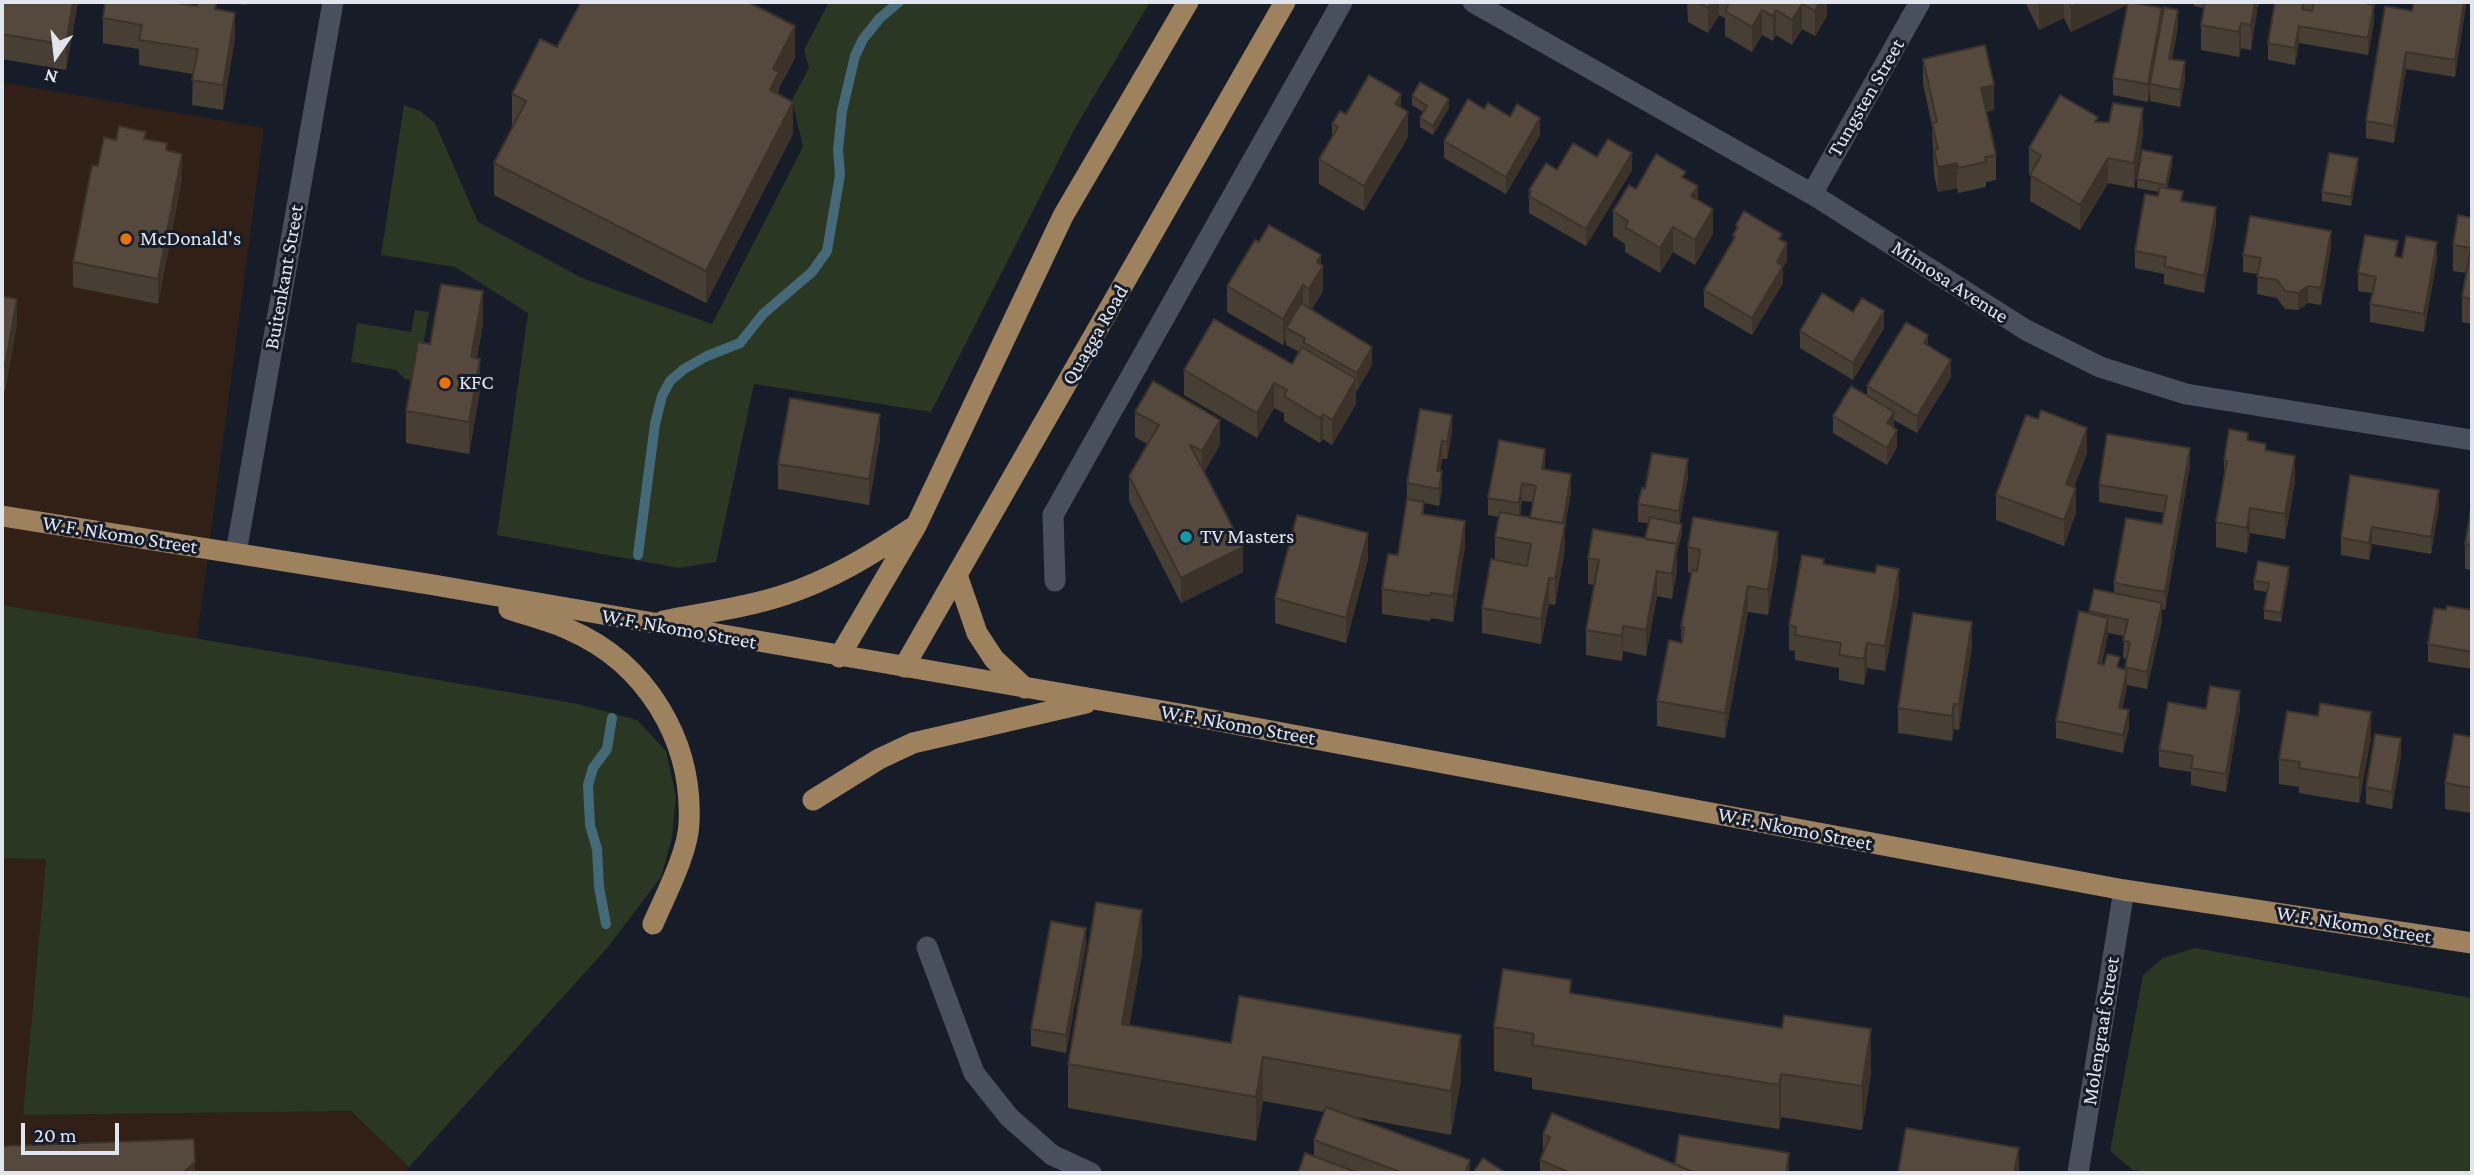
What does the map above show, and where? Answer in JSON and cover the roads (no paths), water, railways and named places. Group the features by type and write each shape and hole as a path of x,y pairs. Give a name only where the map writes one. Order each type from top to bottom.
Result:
{"main road":[{"path":"839,657 916,526 1063,216 1188,2"},
{"name":"Quagga Road","path":"904,667 1285,2"},
{"name":"W.F. Nkomo Street","path":"2,516 435,585 1098,700 2123,890 2472,943"},
{"path":"650,624 782,596 861,562 916,526"},
{"path":"957,575 977,633 994,659 1025,688"},
{"path":"435,585 570,629 606,649 637,675 660,709 678,743 686,778 690,825 679,865 653,924"},
{"path":"813,800 878,759 913,743 1098,700"}],"street":[{"name":"Buitenkant Street","path":"236,553 333,2"},
{"path":"1055,581 1053,515 1342,2"},
{"name":"Mimosa Avenue","path":"1474,2 1812,194 2026,330 2100,368 2186,394 2472,440"},
{"name":"Tungsten Street","path":"1812,194 1920,2"},
{"name":"Molengraaf Street","path":"2078,1173 2123,890"},
{"path":"927,947 974,1073 1009,1117 1052,1155 1091,1173"}],"waterway":[{"path":"638,555 655,424 662,396 670,381 684,369 707,356 740,343 763,314 812,272 827,251 840,175 838,150 842,111 855,56 863,39 880,18 899,2"},
{"path":"606,924 599,887 597,849 590,825 588,785 593,768 607,749 612,718"}],"place":[{"name":"McDonald's","path":"126,239"},
{"name":"KFC","path":"445,383"},
{"name":"TV Masters","path":"1186,537"}]}
